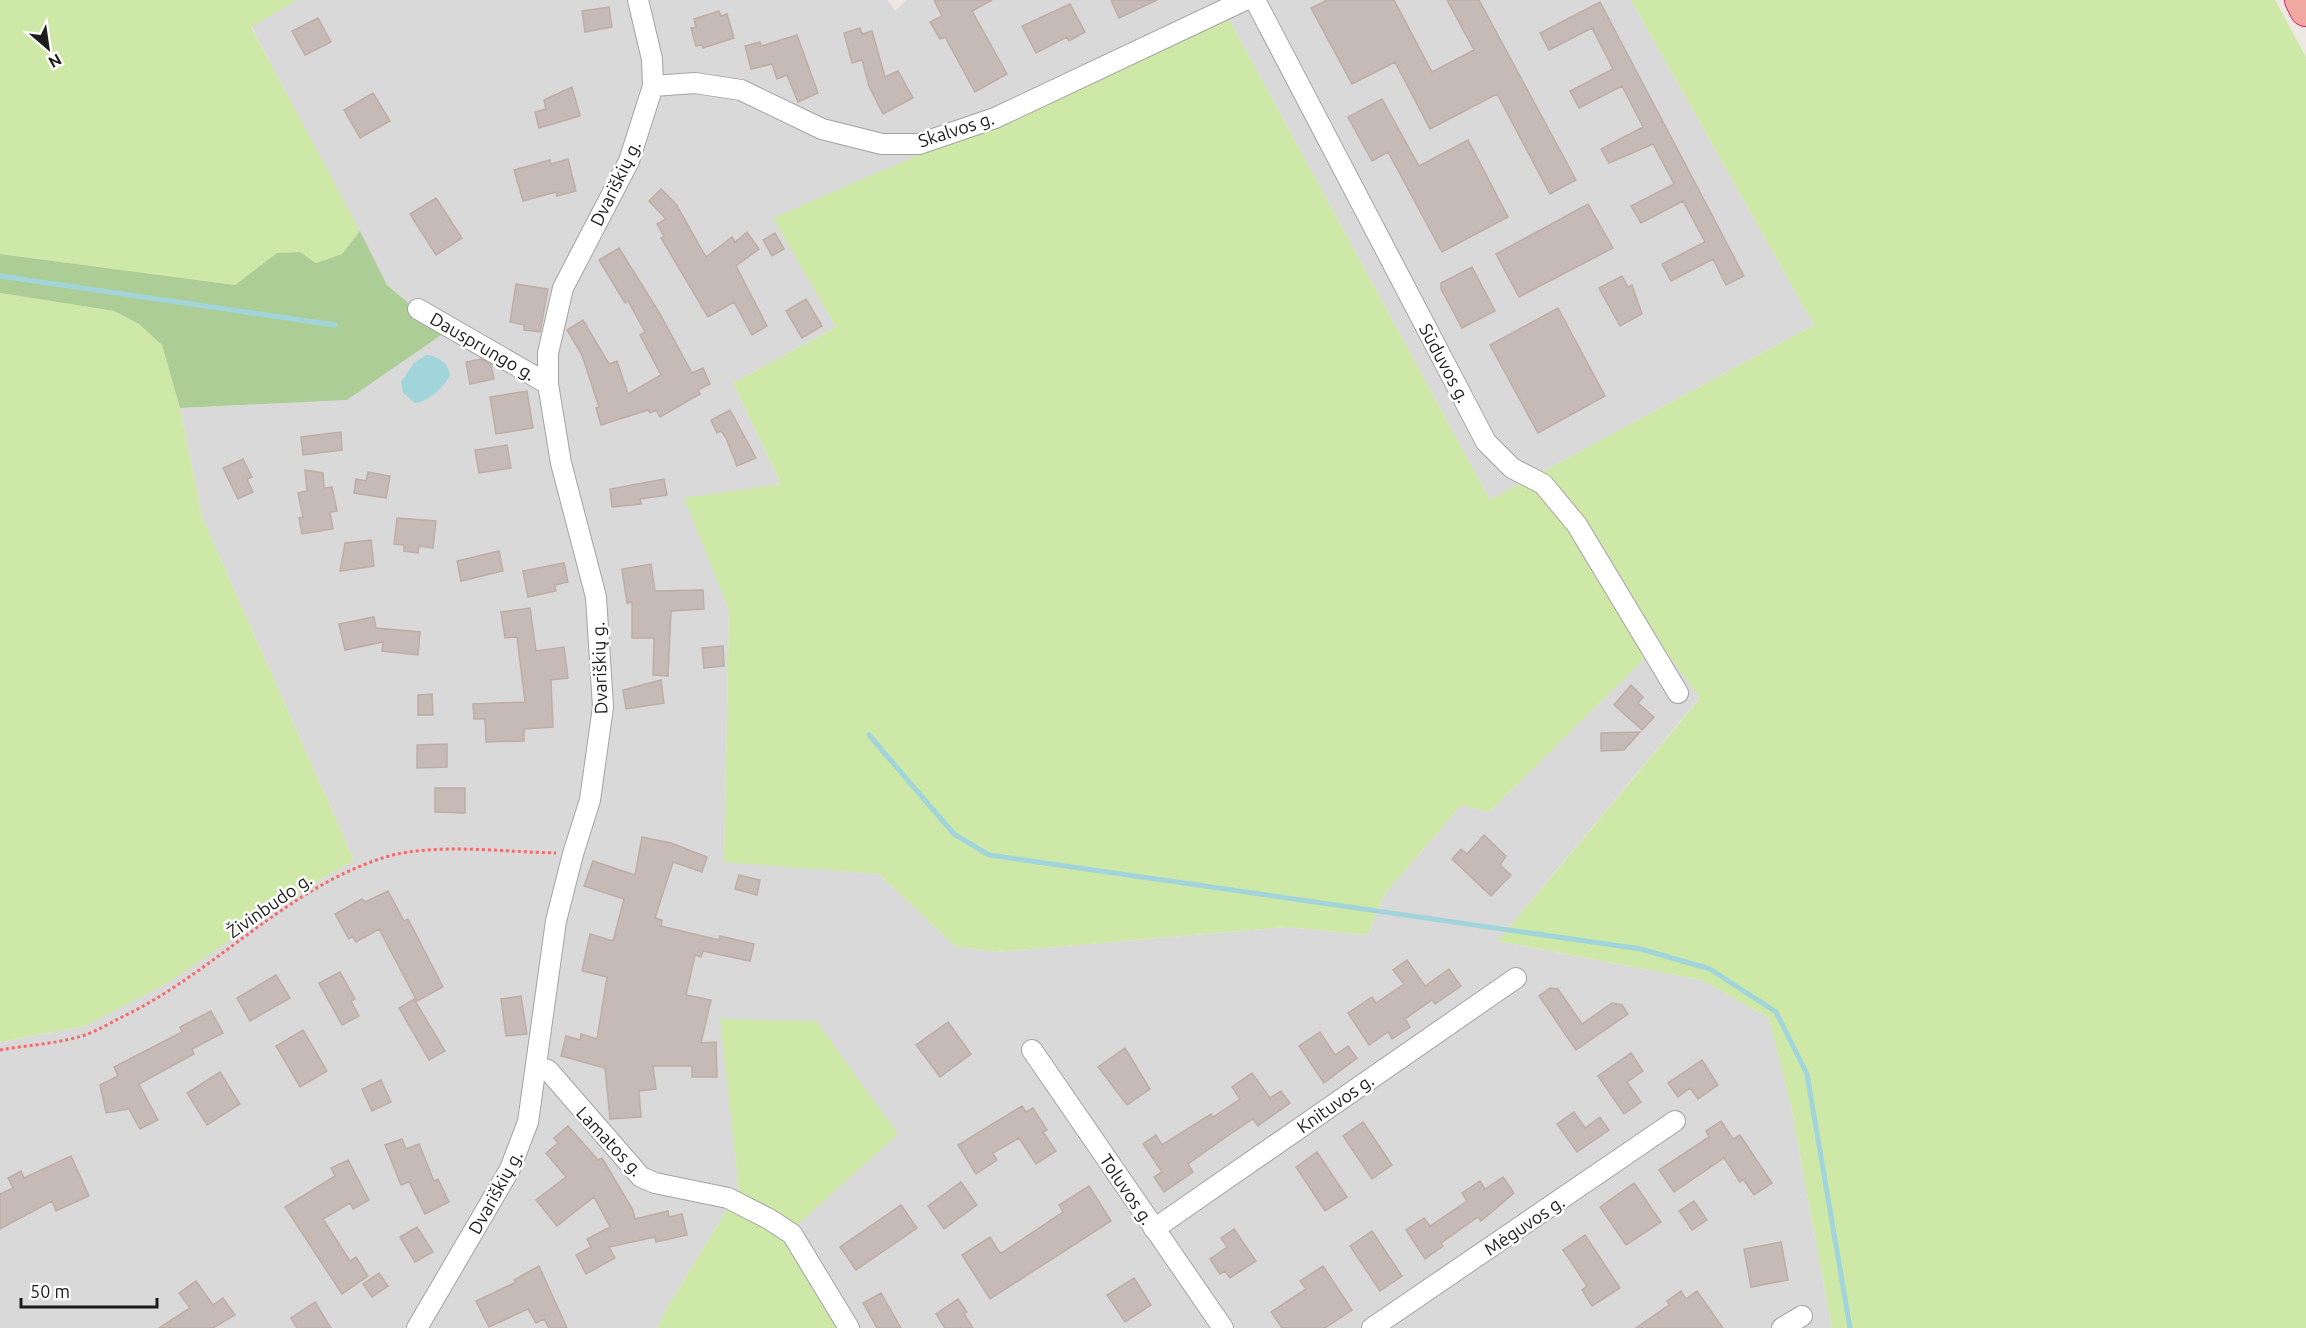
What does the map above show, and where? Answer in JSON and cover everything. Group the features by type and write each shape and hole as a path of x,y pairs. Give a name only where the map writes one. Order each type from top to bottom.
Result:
{"highway":[{"path":"2301,0 2306,10"}],"street":[{"name":"Dvariškių g.","path":"417,1328 518,1152 528,1122 538,1067 556,921 590,800 599,745 603,680 596,597 561,463 548,384 548,353 564,288 629,161 653,86 651,59 638,0"},
{"name":"Skalvos g.","path":"653,86 695,83 741,90 822,129 882,144 919,144 995,118 1245,0"},
{"name":"Sūduvos g.","path":"1255,0 1486,442 1512,468 1543,484 1577,525 1678,693"},
{"name":"Dausprungo g.","path":"418,309 548,384"},
{"name":"Knituvos g.","path":"1154,1229 1516,978"},
{"name":"Toluvos g.","path":"1032,1050 1223,1328"},
{"name":"Lamatos g.","path":"538,1067 548,1070 640,1177 655,1183 728,1198 792,1234 849,1328"},
{"name":"Mėguvos g.","path":"1372,1328 1675,1121"},
{"path":"1782,1328 1802,1316"}],"path":[{"name":"Živinbudo g.","path":"0,1050 85,1035 139,1009 198,972 318,887 351,870 390,856 422,850 573,854"}],"shaded area":[{"path":"297,0 888,0 895,11 907,0 1631,0 1814,325 1490,500 1225,12 1054,96 774,218 836,327 733,383 781,484 685,499 729,610 724,861 879,874 955,946 996,952 1287,927 1368,935 1384,895 1461,805 1489,812 1660,643 1700,697 1498,941 1702,980 1769,1018 1791,1106 1832,1328 838,1328 784,1237 721,1019 739,1190 667,1308 658,1328 0,1328 0,1042 85,1026 354,860 202,517 180,408 347,400 443,333 387,285 251,26"}],"green space":[{"path":"0,0 297,0 251,27 360,231 342,254 316,263 300,252 278,253 235,285 0,254"},
{"path":"1631,0 2275,0 2306,57 2306,1328 1832,1328 1791,1106 1769,1018 1702,980 1498,941 1700,698 1660,643 1489,812 1461,805 1384,895 1368,935 1287,927 996,952 955,946 879,874 724,862 729,610 684,498 781,484 733,383 836,327 773,218 930,150 1225,12 1490,500 1814,325"},
{"path":"360,231 387,285 444,333 347,400 180,408 162,345 139,324 114,311 0,293 0,254 235,285 277,253 300,252 316,263 342,254"},
{"path":"0,293 114,311 139,324 162,345 180,408 202,517 354,860 302,890 168,983 85,1026 0,1042"},
{"path":"720,1019 816,1021 898,1134 784,1237 838,1328 658,1328 667,1308 739,1190"}],"water":[{"path":"426,355 442,361 450,375 436,393 415,403 403,393 401,382 414,363"}],"building":[{"path":"934,0 992,0 972,11 1007,74 975,92 945,37 940,39 930,22 942,16"},
{"path":"1111,0 1157,0 1119,18"},
{"path":"1327,0 1394,0 1432,72 1474,50 1447,0 1479,0 1576,180 1550,194 1497,94 1430,129 1395,62 1352,84 1311,8"},
{"path":"1600,2 1744,276 1726,285 1713,259 1671,281 1662,264 1705,242 1683,201 1641,223 1631,206 1674,184 1653,144 1609,163 1601,149 1643,127 1622,86 1579,108 1570,91 1613,69 1592,28 1549,50 1540,33"},
{"path":"1070,4 1085,32 1069,41 1067,37 1036,53 1022,26"},
{"path":"609,7 612,27 585,32 582,11"},
{"path":"719,11 721,16 727,14 734,38 703,48 702,45 696,46 691,28 696,27 694,19"},
{"path":"318,18 331,42 305,55 292,31"},
{"path":"860,28 862,34 872,31 885,77 898,71 913,98 883,114 869,86 862,60 852,63 844,33"},
{"path":"797,35 818,93 798,102 787,75 777,79 772,64 751,69 745,46 760,42 761,46"},
{"path":"572,87 580,116 539,128 535,112 546,109 544,100"},
{"path":"373,93 390,121 360,138 344,110"},
{"path":"1382,99 1419,166 1468,140 1508,217 1442,252 1388,152 1372,161 1348,117"},
{"path":"568,159 576,191 557,196 556,192 523,201 514,170 550,160 551,164"},
{"path":"661,189 676,204 706,257 732,237 735,242 747,232 759,249 736,266 767,326 752,335 734,302 708,317 661,238 664,236 657,224 666,219 649,201"},
{"path":"436,198 462,238 436,255 410,214"},
{"path":"1588,204 1613,248 1519,297 1496,254"},
{"path":"775,233 784,249 772,256 763,240"},
{"path":"619,248 660,314 692,373 703,368 710,384 698,390 700,394 660,417 656,410 650,413 648,410 601,425 596,408 599,407 582,355 567,330 583,320 609,364 617,361 628,394 661,375 640,335 645,332 628,301 625,303 599,260"},
{"path":"1472,267 1495,311 1462,328 1441,289 1441,283"},
{"path":"1622,276 1628,287 1632,285 1642,314 1620,326 1599,288"},
{"path":"516,284 548,289 540,332 524,330 524,325 510,322"},
{"path":"806,299 822,326 802,338 786,311"},
{"path":"1558,308 1605,396 1538,433 1490,345"},
{"path":"481,359 491,365 494,379 470,384 466,362"},
{"path":"527,391 533,428 496,434 490,397"},
{"path":"730,410 756,458 737,466 726,438 721,431 717,433 711,420"},
{"path":"341,432 342,450 303,455 301,437"},
{"path":"507,445 511,468 479,473 475,450"},
{"path":"243,459 252,477 247,479 253,492 238,499 223,468"},
{"path":"305,470 323,473 324,488 332,487 337,511 330,512 333,529 302,534 299,518 303,517 298,493 307,491"},
{"path":"368,472 390,476 386,498 354,493 356,479 366,481"},
{"path":"664,479 667,495 640,499 641,504 612,507 610,489"},
{"path":"397,518 436,521 433,548 419,546 418,553 404,551 404,545 394,544"},
{"path":"371,540 374,566 340,571 345,543"},
{"path":"499,551 503,571 461,581 457,561"},
{"path":"564,563 568,582 555,585 556,591 528,597 523,571"},
{"path":"651,564 655,591 703,590 704,609 671,611 668,676 653,675 654,638 632,638 632,602 627,603 622,569"},
{"path":"530,608 536,651 564,647 568,678 551,680 553,727 524,729 524,741 486,742 485,719 474,719 473,704 525,702 517,637 505,638 501,612"},
{"path":"374,617 376,628 420,632 418,655 382,651 383,642 345,650 339,624"},
{"path":"723,646 724,666 704,668 702,648"},
{"path":"661,680 664,703 626,709 623,690"},
{"path":"1631,685 1643,697 1638,703 1654,717 1642,730 1614,705"},
{"path":"432,694 433,715 418,715 418,695"},
{"path":"1640,732 1624,750 1601,751 1601,733"},
{"path":"447,744 447,767 417,768 417,745"},
{"path":"435,788 465,788 465,813 435,812"},
{"path":"1484,835 1506,856 1500,865 1511,875 1491,896 1452,859 1461,849 1467,854"},
{"path":"642,837 671,843 707,857 702,872 673,862 655,918 662,920 661,926 719,940 720,936 754,944 750,961 703,951 701,957 695,955 686,995 711,1000 701,1043 716,1042 717,1077 692,1077 692,1066 653,1066 656,1089 639,1091 641,1117 610,1119 605,1068 561,1056 566,1036 580,1040 581,1034 597,1039 607,977 582,971 590,934 613,941 624,899 584,886 593,861 635,875"},
{"path":"739,875 760,880 757,895 735,889"},
{"path":"388,891 404,921 408,919 443,987 417,1001 379,929 356,942 352,936 349,939 335,914 362,899 365,902"},
{"path":"1407,960 1425,986 1449,969 1461,986 1435,1004 1432,1000 1405,1019 1410,1027 1392,1039 1388,1032 1369,1045 1348,1013 1372,997 1376,1003 1404,984 1393,970"},
{"path":"340,972 355,999 351,1001 359,1016 342,1025 319,983"},
{"path":"276,975 290,998 250,1021 237,998"},
{"path":"1550,988 1558,989 1582,1024 1612,1003 1622,1005 1628,1014 1576,1050 1539,996"},
{"path":"521,996 527,1034 506,1036 501,999"},
{"path":"414,999 445,1051 429,1060 399,1008"},
{"path":"211,1011 223,1033 192,1049 194,1054 139,1084 158,1120 140,1129 129,1109 106,1113 100,1085 118,1076 114,1067 182,1032 180,1027"},
{"path":"948,1022 971,1054 940,1077 916,1045"},
{"path":"303,1030 327,1071 300,1087 276,1046"},
{"path":"1320,1032 1335,1055 1348,1046 1357,1058 1324,1083 1299,1046"},
{"path":"1125,1048 1150,1089 1127,1105 1098,1067"},
{"path":"1631,1053 1643,1071 1627,1082 1641,1102 1624,1114 1598,1076"},
{"path":"1702,1060 1718,1085 1698,1099 1690,1088 1678,1097 1668,1083"},
{"path":"220,1072 240,1104 207,1125 187,1093"},
{"path":"1252,1073 1270,1098 1281,1091 1290,1103 1258,1126 1253,1119 1226,1137 1188,1164 1193,1172 1164,1192 1154,1177 1162,1172 1143,1144 1156,1135 1162,1145 1211,1114 1213,1117 1240,1099 1232,1087"},
{"path":"381,1080 391,1102 372,1111 362,1089"},
{"path":"1022,1106 1026,1112 1033,1108 1047,1130 1043,1132 1056,1151 1036,1164 1019,1138 993,1153 997,1160 976,1174 958,1145"},
{"path":"1574,1112 1585,1128 1600,1117 1609,1130 1577,1152 1557,1124"},
{"path":"1721,1121 1733,1139 1740,1135 1772,1183 1754,1195 1743,1179 1740,1182 1724,1158 1674,1192 1659,1170 1709,1137 1706,1131"},
{"path":"1363,1122 1392,1165 1372,1179 1343,1136"},
{"path":"568,1126 598,1160 602,1158 633,1210 635,1219 668,1211 669,1217 682,1214 687,1235 656,1242 655,1237 609,1247 615,1258 586,1274 576,1255 591,1247 587,1239 610,1227 594,1197 557,1226 536,1200 566,1177 546,1153 558,1143 554,1138"},
{"path":"402,1139 406,1149 419,1144 434,1181 438,1179 449,1202 425,1214 409,1182 401,1185 385,1145"},
{"path":"1317,1152 1347,1197 1325,1211 1296,1167"},
{"path":"71,1156 89,1196 56,1211 52,1201 0,1229 0,1194 13,1188 8,1178 21,1171 24,1178"},
{"path":"348,1160 369,1200 353,1209 350,1203 323,1219 350,1261 356,1257 368,1276 342,1294 285,1207 335,1176 331,1168"},
{"path":"1503,1177 1514,1193 1481,1221 1478,1217 1441,1243 1443,1246 1425,1259 1406,1230 1424,1218 1430,1226 1467,1201 1462,1193 1480,1181 1485,1189"},
{"path":"961,1182 977,1205 944,1229 928,1206"},
{"path":"1634,1183 1661,1222 1626,1245 1600,1207"},
{"path":"1089,1186 1111,1221 990,1299 962,1255 990,1237 1000,1253 1003,1252 1063,1212 1059,1205"},
{"path":"1694,1201 1707,1220 1692,1230 1679,1211"},
{"path":"901,1205 917,1228 856,1270 840,1247"},
{"path":"417,1227 433,1252 415,1262 400,1237"},
{"path":"1234,1229 1256,1261 1230,1278 1225,1271 1220,1274 1210,1259 1227,1247 1221,1238"},
{"path":"1372,1231 1402,1276 1380,1291 1350,1246"},
{"path":"1585,1235 1620,1288 1592,1306 1582,1290 1587,1286 1563,1250"},
{"path":"1781,1242 1788,1280 1751,1287 1744,1249"},
{"path":"539,1266 567,1328 549,1328 544,1319 536,1323 528,1309 489,1327 476,1301 516,1282 514,1280"},
{"path":"1323,1266 1352,1310 1325,1328 1282,1328 1271,1312 1306,1289 1300,1281"},
{"path":"379,1273 388,1286 372,1297 363,1284"},
{"path":"1134,1278 1151,1305 1125,1322 1107,1295"},
{"path":"196,1281 213,1305 223,1298 235,1315 213,1328 159,1328 190,1308 179,1293"},
{"path":"1681,1291 1686,1299 1697,1291 1723,1328 1636,1328 1669,1305 1667,1301"},
{"path":"881,1293 901,1328 877,1328 863,1303"},
{"path":"958,1299 967,1312 964,1314 973,1328 945,1328 936,1314"},
{"path":"315,1302 331,1328 297,1328 291,1318"}],"waterway":[{"path":"0,276 335,325"},
{"path":"869,735 954,834 989,855 1641,949 1710,969 1776,1012 1807,1074 1850,1328"}]}
